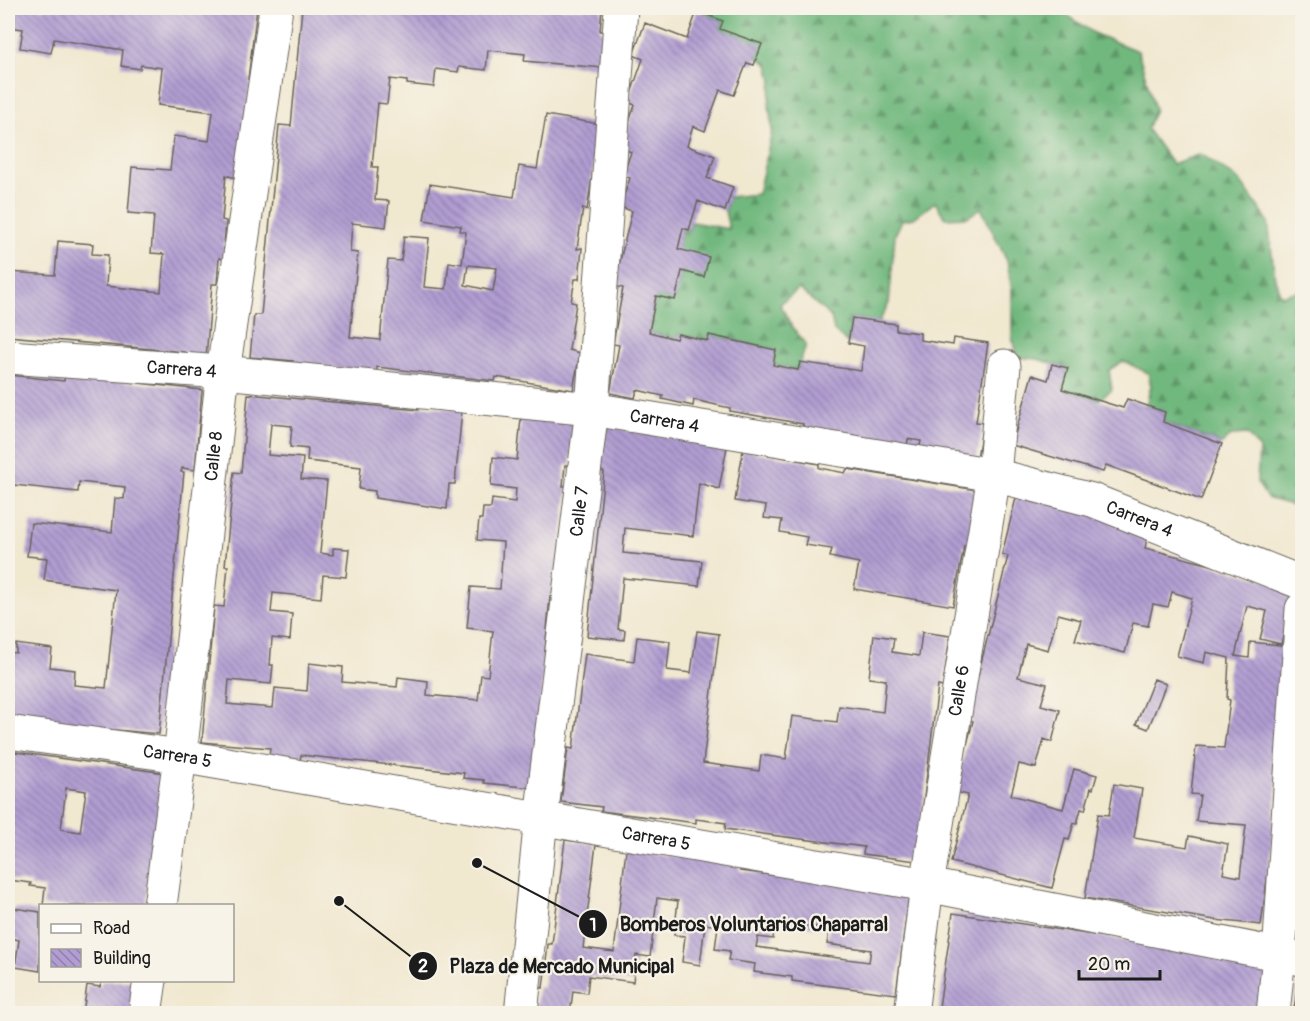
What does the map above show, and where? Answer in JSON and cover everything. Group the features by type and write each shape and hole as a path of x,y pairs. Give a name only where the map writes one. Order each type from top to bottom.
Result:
{"street":[{"name":"Calle 8","path":"160,904 180,756 223,372 276,8"},
{"name":"Calle 7","path":"521,1014 540,818 592,408 621,8"},
{"name":"Carrera 4","path":"8,357 223,372 592,408 994,475 1092,500 1302,584"},
{"name":"Calle 6","path":"911,1014 927,885 994,475 1004,366"},
{"path":"1273,1014 1291,957 1302,609"},
{"name":"Carrera 5","path":"8,732 180,756 927,885 1291,957"},
{"path":"145,1014 150,982"}],"green space":[{"path":"705,8 1056,8 1095,34 1138,51 1155,109 1147,129 1172,164 1201,154 1240,181 1268,221 1275,279 1281,296 1298,291 1302,299 1302,511 1267,498 1257,482 1259,448 1247,434 1232,435 1222,444 1163,422 1165,412 1146,405 1151,386 1148,373 1123,361 1109,370 1112,390 1098,400 1062,389 1068,368 1037,359 1018,357 1012,337 1012,292 1007,261 981,208 968,217 945,218 935,202 914,218 902,220 895,235 889,303 879,322 852,318 848,343 834,331 831,317 799,289 780,304 791,325 806,345 798,370 773,365 776,350 709,335 708,341 678,334 676,339 649,332 656,296 675,300 682,271 678,249 683,228 689,230 692,222 729,229 725,211 729,197 758,194 772,131 769,104 772,81 768,64 757,57 761,45 720,29 723,21 702,13"}],"building":[{"path":"8,8 257,8 248,79 251,79 238,179 226,175 222,220 226,221 223,259 219,258 217,284 212,284 206,359 184,357 184,352 8,336 8,272 55,275 58,241 93,244 92,254 108,255 106,286 161,292 164,254 151,253 154,215 128,213 132,167 170,170 174,136 209,141 213,112 158,105 162,68 141,65 140,69 121,66 123,50 54,39 51,53 20,48 23,29 8,27"},
{"path":"302,8 442,10 442,8 602,8 600,31 606,31 603,68 524,61 525,54 488,50 486,70 459,67 458,72 436,69 434,87 407,84 407,81 390,79 387,104 378,103 372,167 378,167 375,200 389,201 386,227 352,223 350,252 358,253 350,337 380,340 388,260 401,261 404,236 429,238 424,287 446,289 449,262 462,264 466,232 460,231 461,226 424,220 430,184 514,197 519,166 537,169 546,115 600,124 587,210 583,208 577,249 582,248 579,279 575,279 571,302 576,303 569,350 580,353 573,390 496,377 495,381 377,367 377,373 250,357 254,315 261,315 279,125 291,126","holes":["468,265 497,268 493,291 465,285"]},
{"path":"697,11 723,21 720,29 762,44 754,65 747,63 734,95 720,90 705,131 693,126 687,146 715,156 707,178 733,187 725,211 698,201 689,230 683,228 678,249 709,257 704,277 682,271 675,300 656,296 649,332 676,339 678,334 708,341 709,335 776,350 773,365 798,370 800,362 861,371 864,346 848,343 852,318 896,324 896,330 920,333 920,340 953,345 954,338 988,343 976,422 983,423 977,458 919,449 921,441 908,439 907,446 803,427 803,424 730,411 730,408 694,400 693,406 637,390 635,398 610,393 619,345 613,344 623,288 614,286 632,211 620,207 630,178 623,176 631,152 620,147 635,105 628,102 643,59 633,55 645,23 687,39"},
{"path":"1052,364 1068,368 1062,389 1123,408 1127,399 1165,412 1163,422 1222,444 1201,500 1106,465 1103,472 1012,445 1032,375 1048,380"},
{"path":"8,375 64,381 65,375 202,390 195,470 182,468 181,472 184,472 159,734 9,720 8,652 16,653 16,644 52,649 50,667 75,670 74,685 106,688 116,590 44,580 47,558 27,556 31,523 112,532 115,498 124,499 125,487 79,482 78,492 14,485 13,495 8,495"},
{"path":"248,394 418,410 418,406 462,410 455,484 449,484 447,509 375,498 375,491 359,489 361,467 307,461 308,449 290,447 292,426 271,424 268,455 303,458 301,479 327,481 320,553 333,555 333,548 349,549 346,577 323,575 321,598 273,593 271,612 292,614 290,640 272,638 271,684 229,680 227,704 273,708 275,688 307,691 309,663 343,667 342,682 397,687 398,677 428,681 427,695 478,700 481,675 488,676 493,631 467,628 471,587 500,589 503,542 477,540 479,519 482,519 483,508 491,508 492,499 515,502 516,489 491,486 493,457 517,460 521,418 574,424 570,465 565,465 563,486 568,486 555,597 550,596 533,788 484,783 484,780 463,778 464,773 301,755 300,760 269,756 270,748 202,742 214,606 224,607 228,566 225,566 234,472 241,473"},
{"path":"607,426 727,447 719,489 699,483 693,536 625,528 623,553 702,561 699,586 623,578 618,629 625,630 624,640 587,636 604,472 600,470"},
{"path":"743,450 819,464 819,468 845,473 847,469 977,490 968,547 964,546 953,606 854,589 859,563 830,557 832,549 805,545 807,537 780,532 782,520 764,518 766,506 735,501"},
{"path":"1017,494 1149,529 1145,548 1295,587 1281,644 1260,639 1267,611 1247,606 1235,656 1249,658 1250,642 1289,646 1272,842 1261,925 1215,920 1085,898 1098,814 1109,815 1114,784 1142,789 1134,838 1187,847 1189,836 1228,844 1223,874 1240,877 1246,825 1196,821 1200,795 1191,794 1196,746 1224,748 1230,700 1227,699 1229,658 1206,652 1204,663 1177,656 1192,598 1172,592 1168,607 1153,604 1148,626 1133,623 1125,653 1075,640 1081,620 1058,614 1048,650 1026,644 1018,677 1047,684 1041,705 1060,710 1052,742 1044,739 1036,768 1019,764 1011,795 1063,809 1074,769 1097,775 1085,810 1081,809 1069,840 1065,839 1052,888 951,862 968,795 955,792 973,721 967,719 1008,556 1002,554"},
{"path":"697,631 719,634 703,763 759,771 761,755 786,759 792,716 837,722 839,706 883,712 886,680 869,678 874,635 894,638 892,652 919,656 922,632 950,636 943,687 938,686 916,861 863,854 864,847 725,829 726,823 696,819 696,823 601,811 602,807 561,802 568,748 573,749 585,654 634,661 637,637 670,641 667,670 691,673"},
{"path":"1154,679 1166,684 1148,729 1136,724"},
{"path":"8,751 165,773 145,904 43,904 45,888 30,886 31,883 9,880 11,867 8,866","holes":["66,788 86,791 80,832 61,829"]},
{"path":"565,840 596,844 583,948 614,952 626,850 740,865 740,871 909,895 896,994 792,981 792,977 754,972 755,964 728,960 730,951 715,949 718,926 705,924 700,965 682,962 685,936 674,935 678,901 657,898 650,957 636,955 633,982 589,976 587,993 573,991 570,1014 535,1014 538,987 543,988 548,944 552,944","holes":["775,921 829,929 827,944 871,950 869,962 756,947 758,937 773,939"]},
{"path":"14,908 39,912 39,971 15,967 19,940 10,938"},
{"path":"953,913 1271,963 1264,1014 938,1014"},
{"path":"1301,971 1302,1014 1293,1014"},
{"path":"102,982 135,982 131,1014 83,1014 87,985 100,987"},
{"path":"822,1010 840,1012 840,1014 822,1014"}],"place":[{"name":"Bomberos Voluntarios Chaparral","path":"477,863"},
{"name":"Plaza de Mercado Municipal","path":"339,901"}]}
